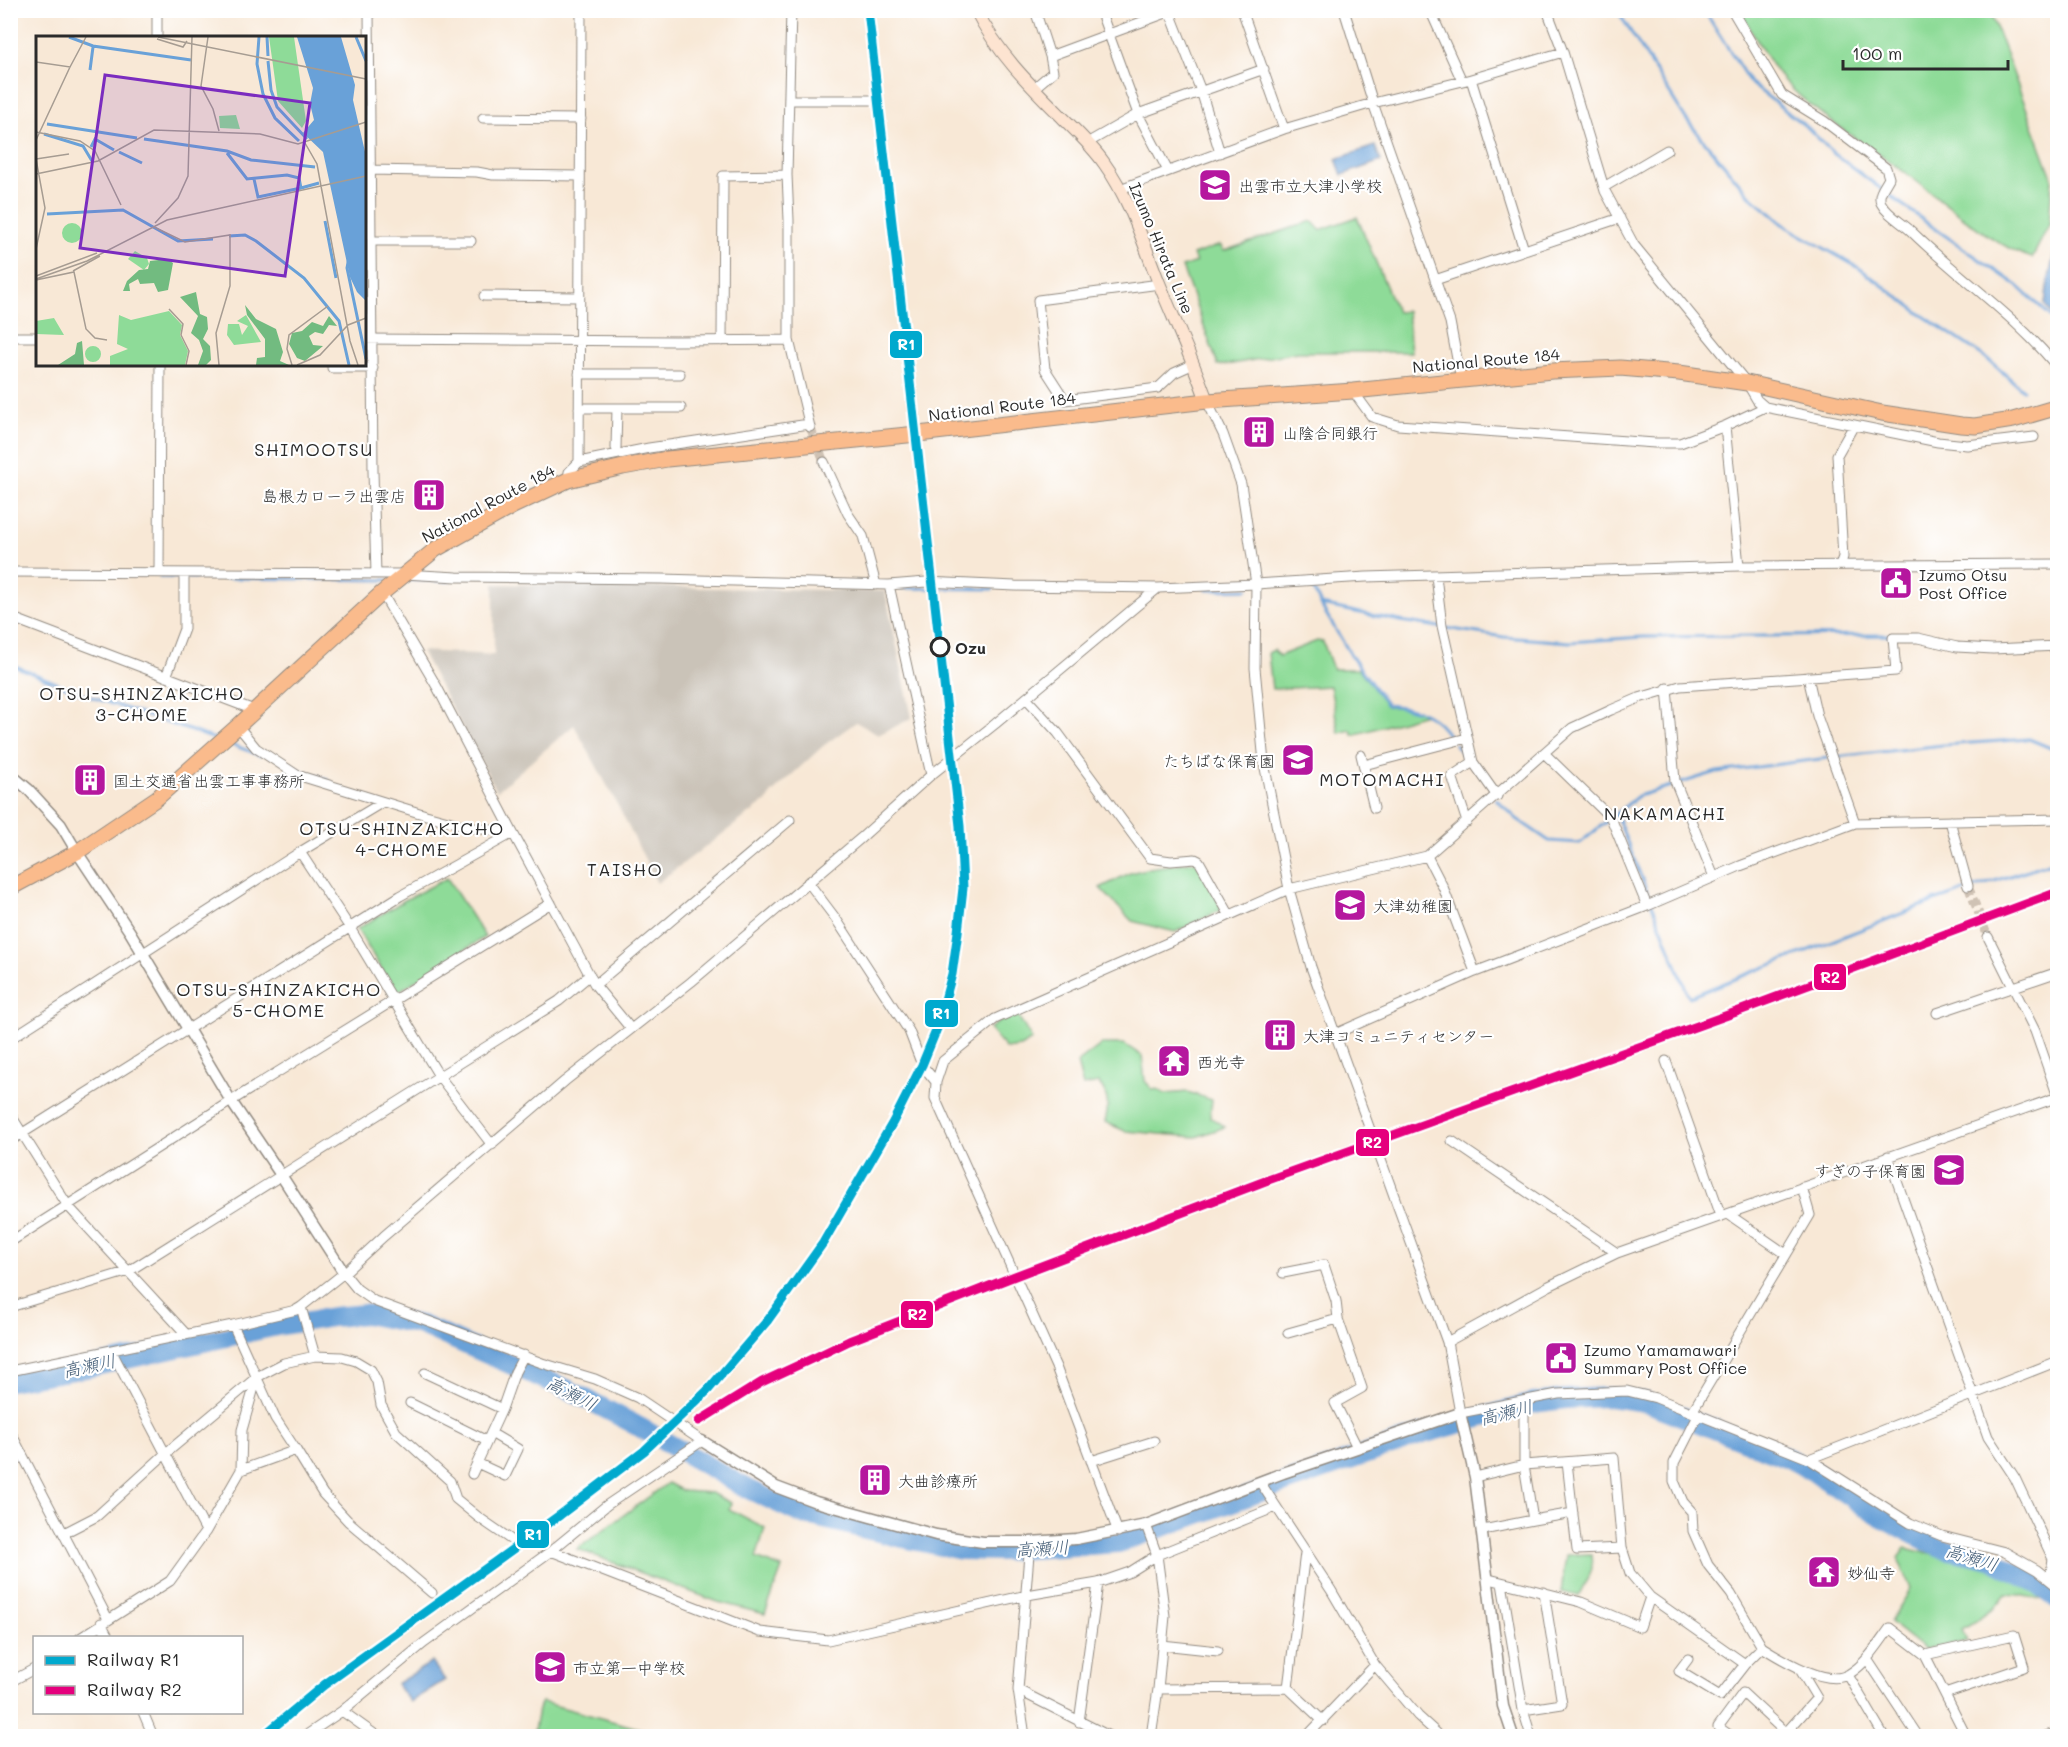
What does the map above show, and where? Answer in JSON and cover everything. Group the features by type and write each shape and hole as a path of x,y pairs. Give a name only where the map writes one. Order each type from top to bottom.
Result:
{"highway":[{"name":"National Route 184","path":"10,888 77,852 157,798 382,593 436,549 513,506 568,480 667,459 927,434 1207,401 1353,392 1552,371 1620,368 1679,373 1747,383 1882,413 1975,426 2013,420 2058,407"}],"main road":[{"name":"Izumo Hirata Line","path":"976,10 985,29 1000,50 1087,142 1104,163 1120,189 1137,225 1207,401"}],"street":[{"path":"157,10 157,36"},
{"path":"369,10 367,95 371,241 369,339 374,368 373,471 376,574"},
{"path":"579,462 581,10"},
{"path":"568,480 569,472 579,462 649,448 810,425 789,340 787,175 790,10"},
{"path":"1034,88 1053,72 1035,10"},
{"path":"1101,10 1138,114 1168,171"},
{"path":"1242,10 1284,129"},
{"path":"1344,10 1372,103 1450,322 1461,380"},
{"path":"1430,10 1467,80 1524,250"},
{"path":"1547,10 1563,52 1604,187 1620,219 1634,245 1747,383 1757,400 1765,407 1938,442 1966,445 2034,437"},
{"path":"1732,10 1782,95 1824,120 1886,168 1889,178 1880,199 1884,208 2007,315 2058,368"},
{"path":"1050,56 1171,11 1201,91 1220,153"},
{"path":"1120,189 1284,129 1563,52"},
{"path":"1087,142 1138,114 1264,69"},
{"path":"789,100 871,100"},
{"path":"483,118 580,119"},
{"path":"1604,187 1667,150"},
{"path":"370,170 580,176"},
{"path":"722,341 723,176 787,175"},
{"path":"1435,280 1620,219"},
{"path":"371,241 471,241"},
{"path":"1160,284 1038,300 1045,369 1065,400 1158,388 1174,373 1194,364"},
{"path":"484,296 579,297"},
{"path":"10,337 36,338"},
{"path":"369,339 789,340"},
{"path":"159,572 160,366"},
{"path":"332,368 374,368"},
{"path":"579,374 680,374"},
{"path":"1353,392 1372,417 1398,425 1655,443 1680,443 1725,426 1765,407"},
{"path":"1207,401 1223,434 1241,484 1256,584 1256,668 1264,763 1289,889 1311,967 1447,1342 1475,1477 1503,1707 1514,1737"},
{"path":"579,408 681,408"},
{"path":"616,448 617,408"},
{"path":"1840,565 1843,557 1837,455 1854,425"},
{"path":"1725,426 1739,567"},
{"path":"824,462 848,514 863,536 876,585"},
{"path":"11,572 404,574 457,578 662,579 876,585 926,582 1158,588 1366,577 1739,567 2058,564"},
{"path":"166,676 184,629 184,573"},
{"path":"1436,576 1442,626 1473,762 1497,796"},
{"path":"889,585 931,775"},
{"path":"10,1371 233,1325 301,1307 344,1274 384,1236 565,1081 808,882 931,775 1158,588"},
{"path":"382,593 437,687 595,985 631,1029"},
{"path":"10,617 254,710"},
{"path":"1118,1532 1056,1367 935,1098 936,1082 943,1061 995,1019 1229,914 1289,889 1427,856 1572,728 1667,688 1896,671 1893,638 1918,638 1957,647 1984,649 2058,646"},
{"path":"1809,676 1817,716 1855,823"},
{"path":"1667,688 1675,781 1714,877"},
{"path":"1026,698 1058,733 1150,858 1199,861 1229,914"},
{"path":"238,726 256,748 297,775 474,828 513,834"},
{"path":"1374,808 1363,760 1467,738"},
{"path":"1544,753 1611,818 1647,906"},
{"path":"1467,822 1452,776 1473,762"},
{"path":"10,774 28,789 62,825 231,1101 281,1174 344,1274 357,1289 374,1301 542,1363 595,1379 638,1398 776,1487 816,1502 936,1535 983,1542 1076,1539 1146,1525 1357,1447 1460,1413 1558,1394 1627,1391 1656,1398 1809,1459 1910,1524 1942,1536 2005,1552 2037,1570 2058,1587"},
{"path":"10,1039 300,852 383,802"},
{"path":"1335,1034 1475,972 1855,823 2058,819"},
{"path":"595,985 790,820"},
{"path":"1950,821 1968,886"},
{"path":"10,1141 400,896 513,834"},
{"path":"300,852 350,928 439,1076 492,1145"},
{"path":"1427,856 1443,887 1475,972"},
{"path":"808,882 836,919 909,1031 922,1065 936,1082"},
{"path":"10,1242 231,1101 551,903"},
{"path":"1447,1342 1549,1286 1617,1253 2058,1097 2035,1031 1988,938"},
{"path":"1937,1013 2058,972"},
{"path":"10,1307 129,1271 559,1000 590,975"},
{"path":"1665,1060 1724,1215 1786,1254"},
{"path":"10,1114 68,1206 186,1334"},
{"path":"1452,1141 1617,1253"},
{"path":"1888,1156 1988,1437 2015,1478 2053,1559 2051,1572 2047,1577"},
{"path":"1802,1187 1810,1215 1696,1413 1674,1463 1674,1481 1683,1502 1692,1512 1693,1531 1708,1565 1731,1594 1762,1647 1811,1674 1840,1678 1848,1675 1867,1659 1890,1628 1925,1655 1964,1734 1950,1737"},
{"path":"1283,1273 1324,1265 1336,1301 1338,1319 1362,1388 1335,1403 1357,1447"},
{"path":"301,1307 315,1356"},
{"path":"1288,1333 1338,1319"},
{"path":"233,1325 275,1418 323,1494 348,1521 432,1593"},
{"path":"111,1350 206,1531"},
{"path":"472,1474 502,1408 514,1372 524,1355"},
{"path":"64,1533 97,1515 257,1377 284,1363 315,1356 342,1357 356,1361 371,1370 377,1383 381,1405 396,1432 450,1481 456,1499 510,1539"},
{"path":"1809,1459 2058,1361"},
{"path":"425,1373 502,1408"},
{"path":"83,1636 170,1581 206,1531 241,1470 242,1430 257,1377"},
{"path":"410,1403 518,1449 505,1476 477,1463"},
{"path":"1524,1412 1524,1465 1533,1520"},
{"path":"11,1434 64,1533 105,1621 109,1636"},
{"path":"305,1737 342,1711 424,1643 551,1551 607,1505 702,1441"},
{"path":"1091,1461 1154,1441"},
{"path":"241,1470 296,1450"},
{"path":"1475,1477 1524,1465 1614,1458 1622,1548 1630,1573 1650,1597 1745,1664"},
{"path":"1567,1462 1577,1550 1622,1548"},
{"path":"1260,1482 1331,1590 1375,1665 1418,1716 1440,1737"},
{"path":"551,1551 760,1632 828,1640 1027,1595 1098,1583 1130,1572 1157,1555 1276,1507"},
{"path":"1483,1530 1573,1513"},
{"path":"1146,1525 1157,1555 1165,1616 1151,1737"},
{"path":"1027,1735 1018,1690 1030,1542"},
{"path":"1288,1688 1305,1552"},
{"path":"1489,1579 1581,1602 1640,1627 1650,1597"},
{"path":"1079,1722 1098,1583"},
{"path":"1502,1583 1523,1710 1531,1737"},
{"path":"1523,1710 1562,1704 1544,1592"},
{"path":"1925,1655 2014,1635 2024,1667 1945,1694"},
{"path":"1162,1645 1218,1650"},
{"path":"1688,1659 1679,1671 1720,1696 1745,1664 1762,1647"},
{"path":"1867,1659 1917,1737"},
{"path":"1308,1737 1375,1665"},
{"path":"1731,1737 1718,1727 1743,1693 1784,1735 1817,1698 1799,1668"},
{"path":"10,1682 33,1670"},
{"path":"1848,1675 1884,1737"},
{"path":"1158,1689 1288,1688 1323,1721"},
{"path":"1018,1690 1109,1737"},
{"path":"342,1711 377,1737"},
{"path":"144,1714 153,1737"},
{"path":"2046,1737 2058,1732"}],"shaded area":[{"path":"494,584 885,591 912,718 878,735 856,722 823,746 771,794 769,799 657,883 574,725 497,791 421,651 494,655"}],"green space":[{"path":"1741,11 1990,11 2052,177 2049,225 2032,258 1999,243 1983,232 1812,106 1779,75"},
{"path":"1357,217 1397,312 1407,311 1411,352 1297,352 1218,365 1182,267 1196,262 1193,255 1220,245 1224,251 1312,221 1320,230"},
{"path":"1317,641 1323,642 1333,669 1359,669 1387,706 1409,708 1426,714 1353,735 1351,730 1339,733 1330,686 1272,689 1268,653 1274,650 1279,656"},
{"path":"1197,861 1223,909 1175,932 1132,921 1100,888 1130,873"},
{"path":"447,878 485,937 396,993 357,929"},
{"path":"1017,1014 1032,1040 1020,1047 1006,1049 989,1029"},
{"path":"1102,1044 1124,1044 1142,1056 1145,1081 1153,1090 1157,1089 1165,1094 1188,1092 1212,1100 1210,1117 1225,1127 1196,1137 1125,1131 1105,1122 1107,1106 1105,1093 1099,1083 1083,1086 1077,1063"},
{"path":"668,1483 683,1491 711,1493 731,1503 729,1509 765,1528 756,1558 782,1568 765,1614 718,1602 577,1549"},
{"path":"1905,1548 1939,1556 1941,1550 1990,1561 2036,1584 2047,1593 2044,1600 2006,1594 1994,1609 1962,1629 1967,1641 1925,1650 1890,1622 1911,1589 1898,1558"},
{"path":"1591,1554 1592,1569 1579,1596 1561,1592 1566,1555"},
{"path":"542,1702 652,1732 655,1736 533,1736 538,1709"}],"water":[{"path":"1375,146 1381,161 1342,175 1336,159"},
{"path":"2057,241 2057,319 2045,305"},
{"path":"432,1662 445,1680 410,1702 396,1684"}],"waterway":[{"path":"1617,10 1686,119 1748,194 1787,227 1859,268 1925,317 1985,357 2023,390"},
{"path":"1704,10 1750,83 1808,128 1833,153 1927,223 2018,286 2058,323"},
{"path":"2053,428 2058,432"},
{"path":"160,577 387,580"},
{"path":"406,580 450,581"},
{"path":"1309,584 1321,605 1400,621 1504,637 1570,642 1642,637 1892,635"},
{"path":"901,588 993,589"},
{"path":"1207,590 1248,589"},
{"path":"1322,607 1354,660 1387,705 1424,713 1438,723 1451,739"},
{"path":"10,664 83,694 215,739"},
{"path":"1835,757 1943,745 2029,739 2058,751"},
{"path":"227,743 260,755"},
{"path":"1455,744 1469,763"},
{"path":"1496,799 1517,819 1549,841 1580,843 1638,796 1717,772 1828,758"},
{"path":"295,769 328,780"},
{"path":"1616,814 1689,997 1934,901 2058,860"},
{"name":"高瀬川","path":"10,1381 86,1368 277,1326 365,1314 421,1325 569,1390 636,1425 746,1488 799,1513 961,1550 1002,1551 1118,1543 1422,1434 1533,1403 1609,1397 1645,1402 1788,1458 1814,1472 1874,1513 1940,1548 1991,1559 2037,1583 2058,1600"}],"tunnel":[{"path":"810,427 824,462"},
{"path":"1968,886 1988,937"}],"rail line":[{"name":"R1","path":"263,1736 324,1685 560,1515 644,1451 708,1390 768,1320 823,1243 893,1122 922,1065 938,1026 952,974 963,888 960,826 868,10"},
{"name":"R2","path":"699,1421 762,1382 849,1341 1015,1276 1268,1180 1739,1011 2058,892"}],"place":[{"name":"出雲市立大津小学校","path":"1215,185"},
{"name":"山陰合同銀行","path":"1259,432"},
{"name":"島根カローラ出雲店","path":"429,495"},
{"name":"Izumo Otsu Post Office","path":"1896,583"},
{"name":"Ozu","path":"940,647"},
{"name":"たちばな保育園","path":"1298,760"},
{"name":"国土交通省出雲工事事務所","path":"90,780"},
{"name":"大津幼稚園","path":"1350,905"},
{"name":"大津コミュニティセンター","path":"1280,1035"},
{"name":"西光寺","path":"1174,1061"},
{"name":"すぎの子保育園","path":"1949,1170"},
{"name":"Izumo Yamamawari Summary Post Office","path":"1561,1358"},
{"name":"大曲診療所","path":"875,1480"},
{"name":"妙仙寺","path":"1824,1572"},
{"name":"市立第一中学校","path":"550,1667"}],"district":[{"name":"SHIMOOTSU","path":"314,449"},
{"name":"OTSU-SHINZAKICHO 3-CHOME","path":"142,703"},
{"name":"MOTOMACHI","path":"1382,779"},
{"name":"NAKAMACHI","path":"1665,813"},
{"name":"OTSU-SHINZAKICHO 4-CHOME","path":"402,838"},
{"name":"TAISHO","path":"625,869"},
{"name":"OTSU-SHINZAKICHO 5-CHOME","path":"279,999"}]}
